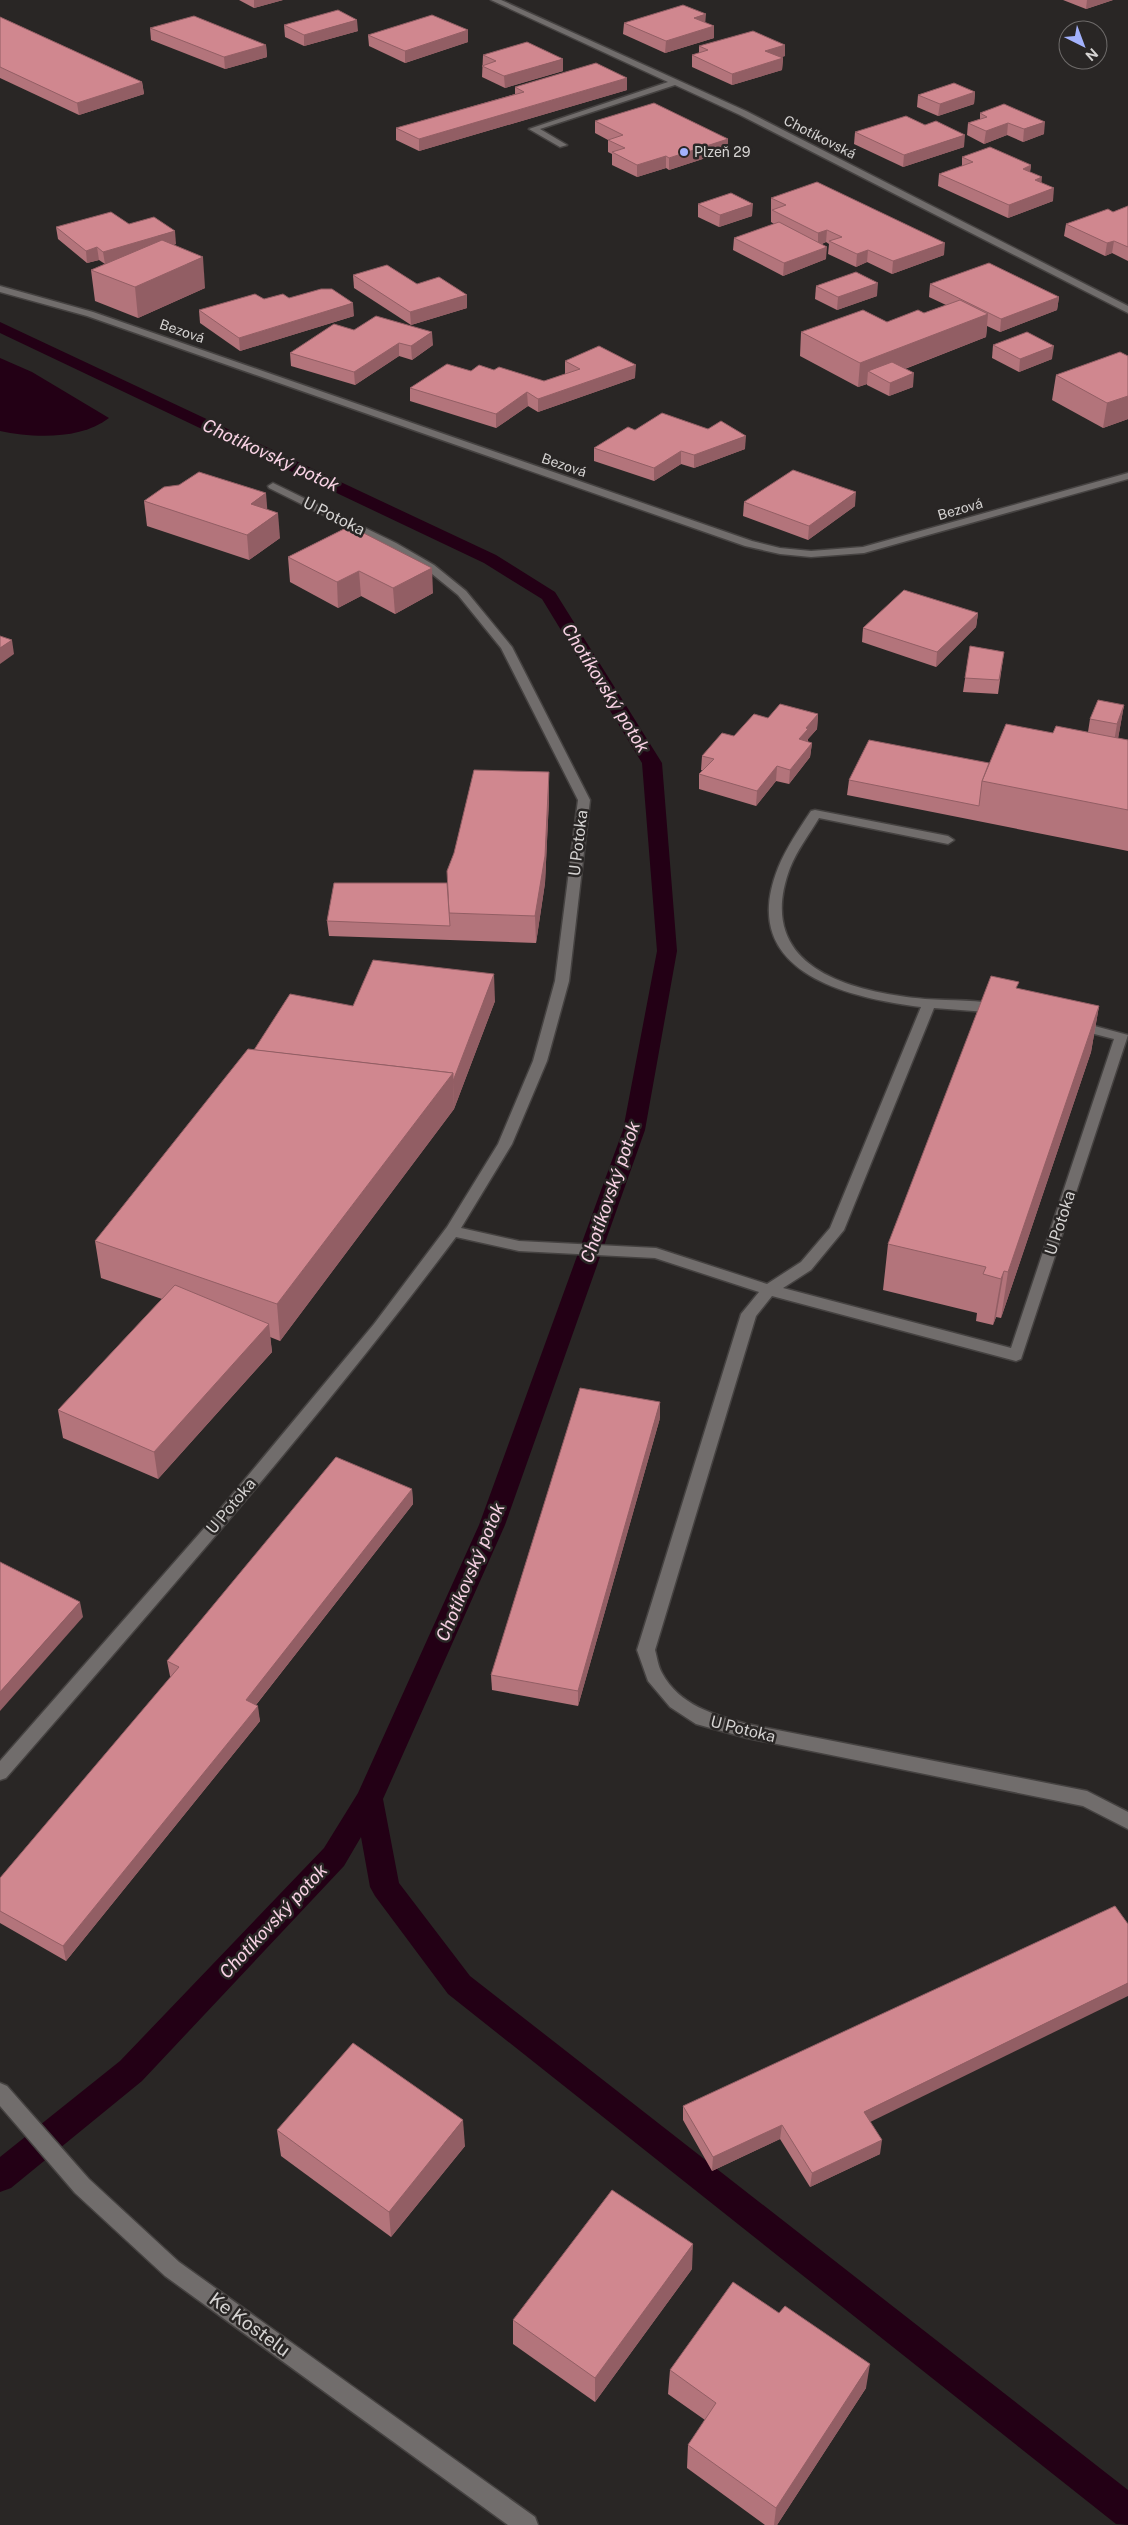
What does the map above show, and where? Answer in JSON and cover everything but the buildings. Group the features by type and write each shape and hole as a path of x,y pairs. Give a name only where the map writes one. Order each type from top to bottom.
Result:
{"street":[{"name":"Chotíkovská","path":"495,0 744,113 1128,310"},
{"path":"563,144 533,129 676,82"},
{"name":"Bezová","path":"0,289 90,314 749,544 780,551 811,554 864,550 1128,476"},
{"name":"U Potoka","path":"0,1773 213,1529 379,1328 452,1231 505,1144 540,1062 562,981 584,800 506,646 462,593 430,568 392,545 273,486"},
{"path":"948,840 815,814 782,872 777,900 777,929 787,948 806,968 827,980 871,996 929,1004 989,1006 1018,1012"},
{"name":"U Potoka","path":"929,1004 837,1230 806,1266 769,1290 749,1314 646,1650 654,1676 676,1702 702,1719 747,1732 1087,1799 1128,1822"},
{"name":"U Potoka","path":"452,1231 519,1246 656,1253 769,1290 1016,1355 1122,1036 1065,1023"},
{"name":"Ke Kostelu","path":"2,2094 82,2186 172,2269 527,2525"}],"shaded area":[{"path":"0,358 32,372 109,418 98,425 71,434 42,436 0,431"}],"waterway":[{"name":"Chotíkovský potok","path":"0,327 490,559 549,596 652,763 667,951 634,1130 492,1525 369,1799"},
{"name":"Chotíkovský potok","path":"0,2177 131,2071 334,1857 369,1799"},
{"path":"369,1799 385,1887 459,1985 1128,2512"}],"place":[{"name":"Plzeň 29","path":"684,152"}]}
